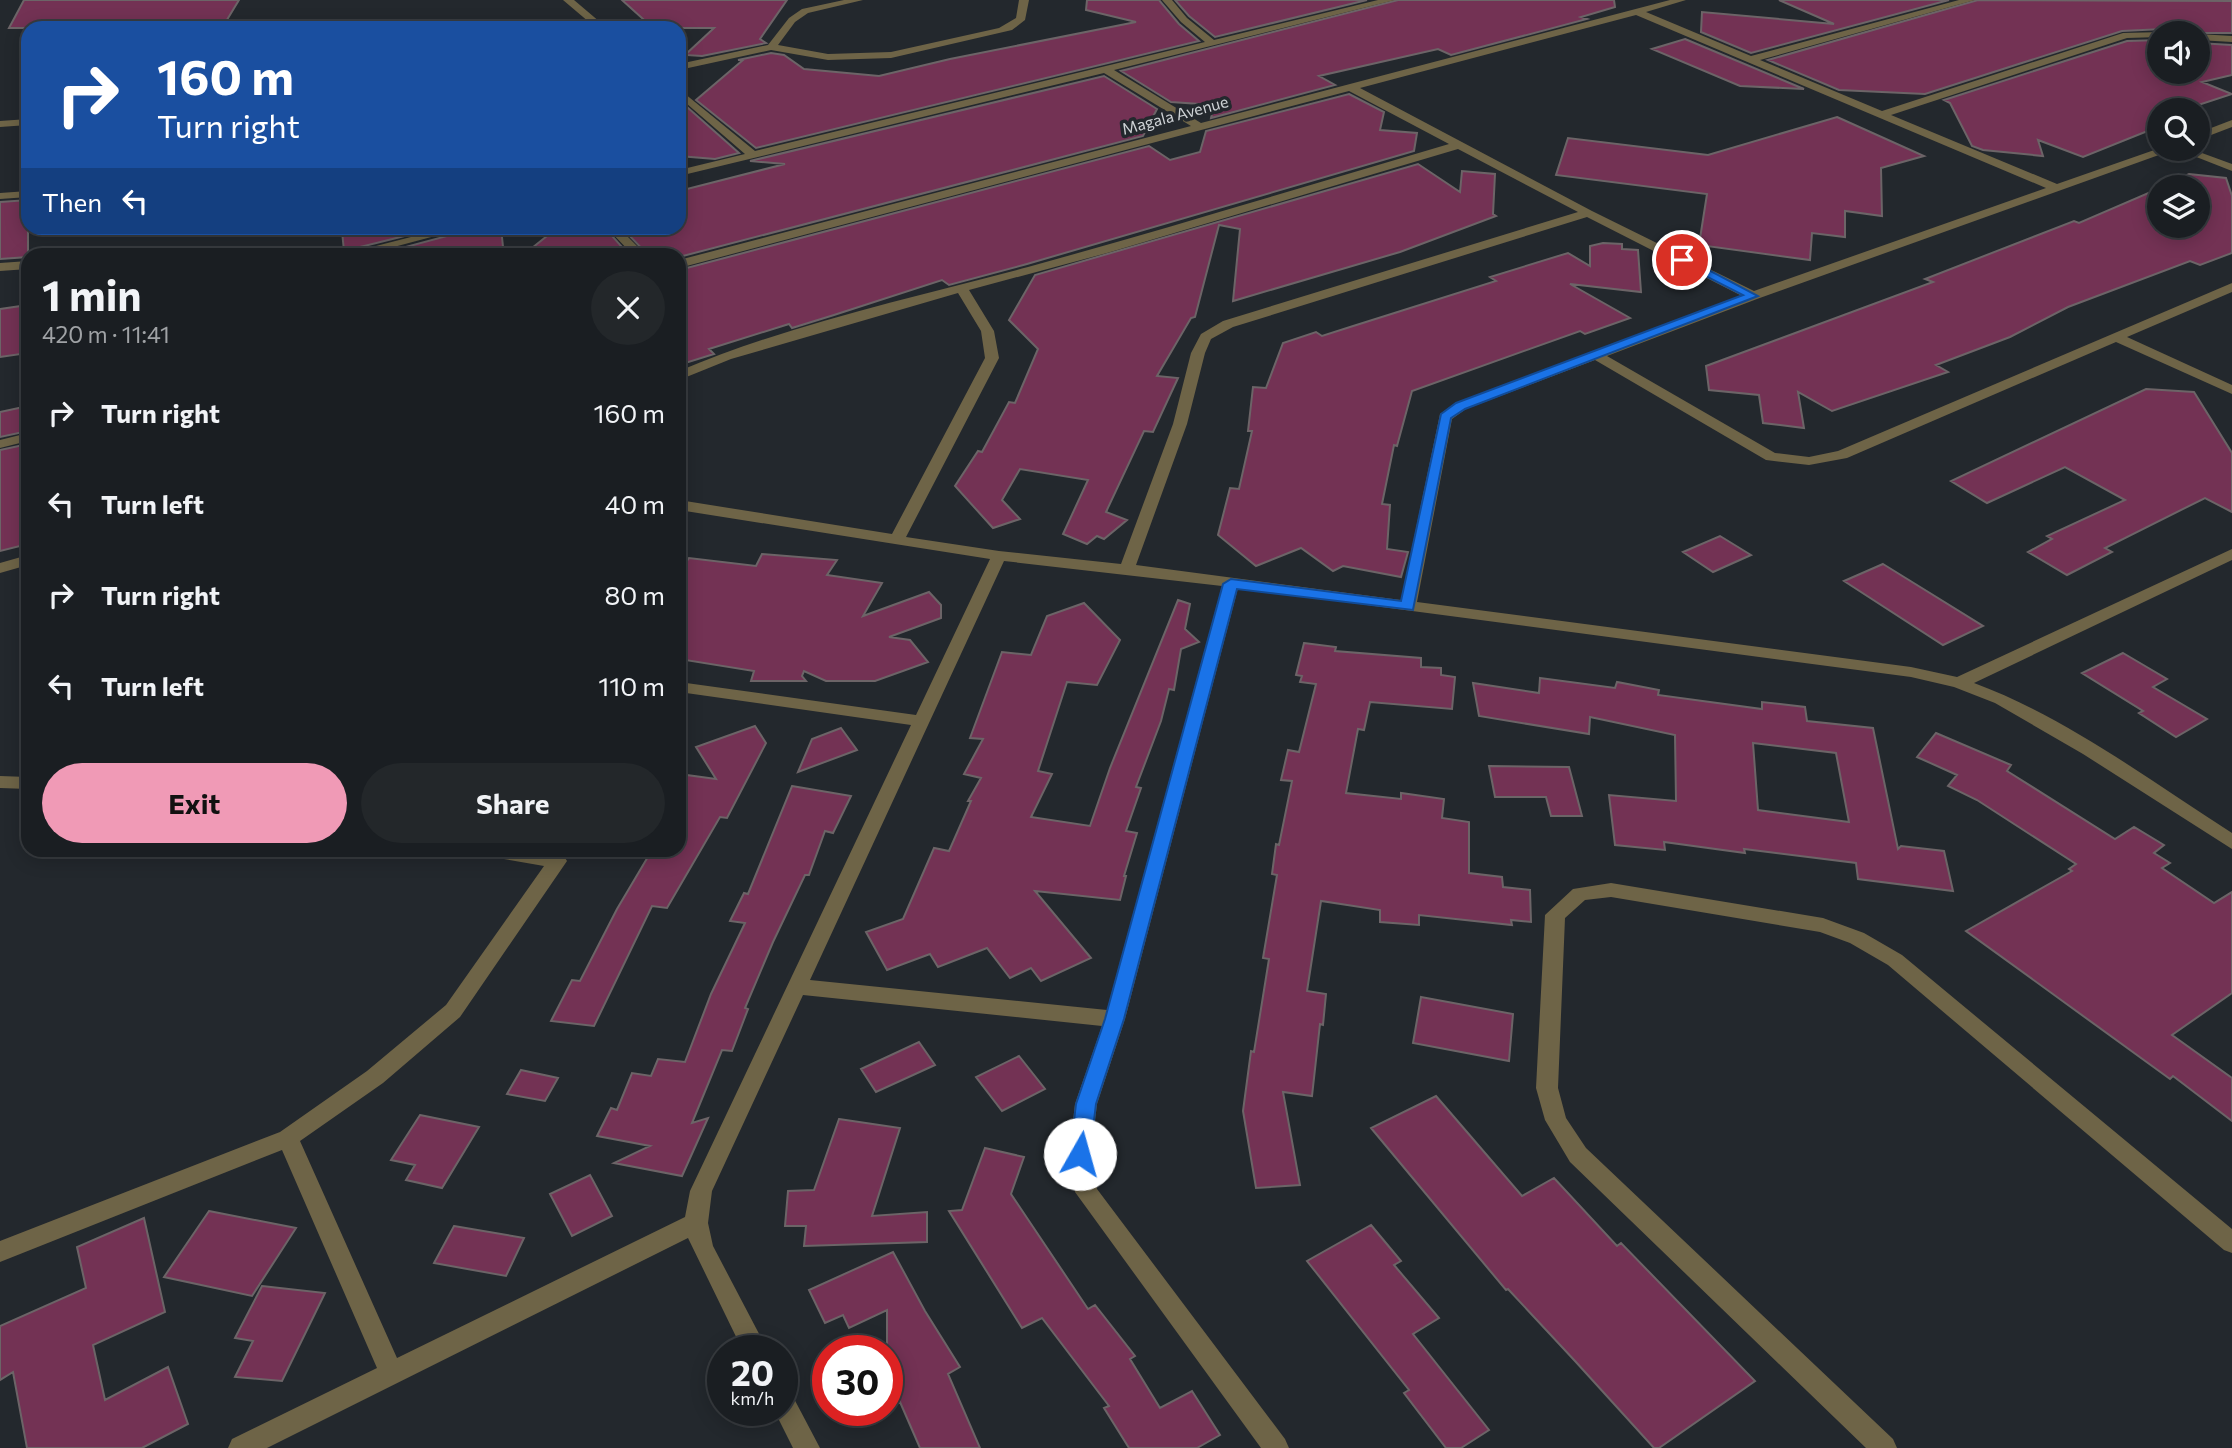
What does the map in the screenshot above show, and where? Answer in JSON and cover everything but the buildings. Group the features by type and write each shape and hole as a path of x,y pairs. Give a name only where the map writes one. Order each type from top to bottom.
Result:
{"street":[{"path":"568,0 594,21"},
{"path":"771,47 792,20 805,11 858,0"},
{"path":"686,65 771,47 828,57 891,55 1002,30 1019,23 1025,14 1024,0"},
{"path":"1167,0 1184,20 1211,43"},
{"path":"686,171 1390,0"},
{"name":"Magala Avenue","path":"686,262 1681,0"},
{"path":"1751,59 1970,0"},
{"path":"1637,12 2054,187"},
{"path":"1883,114 2126,35 2147,34"},
{"path":"2210,38 2232,39"},
{"path":"1104,68 1200,127"},
{"path":"1352,88 1753,296"},
{"path":"686,104 752,154"},
{"path":"0,124 21,122"},
{"path":"2210,131 2232,123"},
{"path":"686,373 739,353 1458,145"},
{"path":"1408,607 1445,417 1461,406 1753,296 2147,155"},
{"path":"2210,160 2232,168"},
{"path":"0,196 21,194"},
{"path":"1127,569 1180,424 1198,353 1206,337 1228,324 1588,212"},
{"path":"376,248 430,235"},
{"path":"620,235 633,248"},
{"path":"0,267 21,266"},
{"path":"1596,355 1771,457 1809,461 1842,455 2119,338 2232,287"},
{"path":"898,538 992,358 994,347 990,337 962,289"},
{"path":"2119,338 2232,390"},
{"path":"0,444 21,438"},
{"path":"686,506 999,556 1127,569 1911,672 1959,683 2001,699 2089,750 2232,842"},
{"path":"1959,683 2232,554"},
{"path":"748,1335 702,1247 696,1223 701,1191 999,556"},
{"path":"0,568 21,562"},
{"path":"1231,584 1115,1019 1086,1104 1080,1154 1086,1192 1276,1448"},
{"path":"686,688 921,721"},
{"path":"0,782 21,783"},
{"path":"0,1252 288,1138 374,1077 453,1011 560,857"},
{"path":"1884,1448 1578,1154 1556,1120 1547,1088 1555,915 1580,894 1611,890 1823,925 1857,937 1895,960 2232,1243"},
{"path":"796,986 1115,1019"},
{"path":"288,1138 391,1372"},
{"path":"242,1448 696,1223"},
{"path":"795,1426 807,1448"}],"route":[{"path":"1080,1154 1086,1104 1115,1019 1231,584 1408,607 1445,417 1461,406 1753,296 1682,260"}]}
